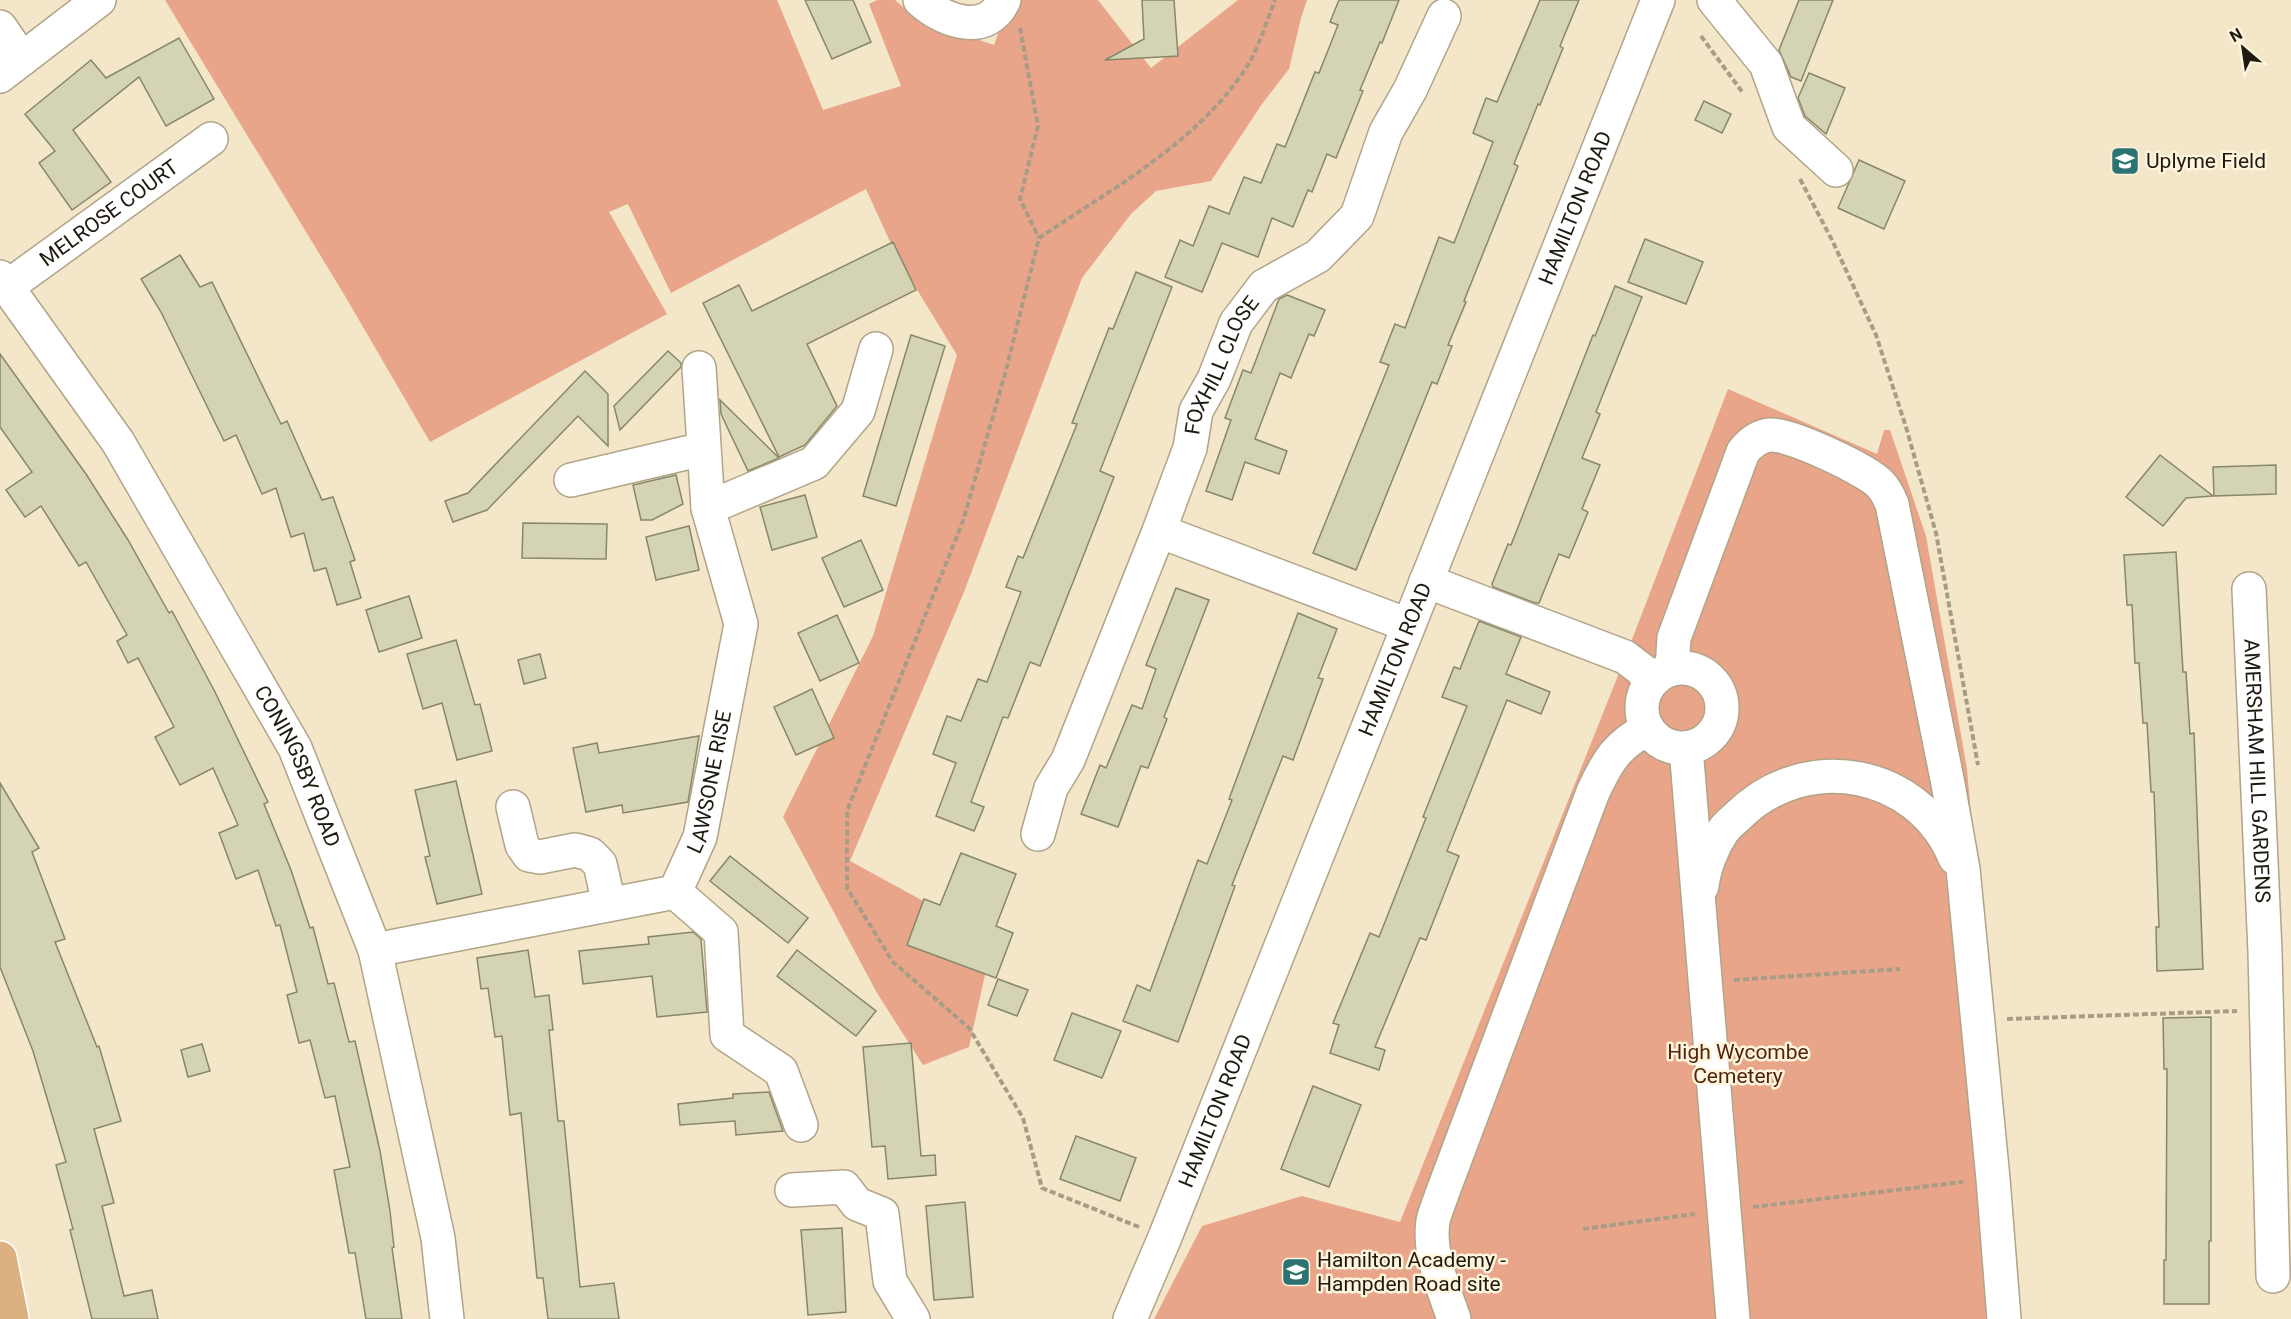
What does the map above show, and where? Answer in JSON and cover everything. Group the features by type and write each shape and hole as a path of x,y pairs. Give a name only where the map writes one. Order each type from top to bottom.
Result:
{"main road":[{"path":"0,1258 12,1319"}],"street":[{"path":"0,27 11,68 99,0"},
{"path":"920,0 953,20 969,23 982,22 993,17 1002,4"},
{"name":"HAMILTON ROAD","path":"1130,1319 1165,1237 1658,0"},
{"path":"1714,0 1766,63 1789,128 1836,170"},
{"name":"FOXHILL CLOSE","path":"1038,834 1051,788 1068,760 1159,531 1190,448 1196,411 1214,380 1236,323 1264,286 1318,256 1357,216 1386,132 1410,90 1444,16"},
{"name":"MELROSE COURT","path":"3,282 211,139"},
{"name":"CONINGSBY ROAD","path":"3,282 118,442 295,748 375,950 438,1238 447,1319"},
{"path":"708,508 814,463 858,411 876,349"},
{"name":"LAWSONE RISE","path":"675,892 700,837 741,624 708,508 699,368"},
{"path":"1426,581 1626,657 1642,670 1661,675 1685,668 1697,670 1708,677 1716,686 1721,698 1720,723 1704,742 1686,748 1667,746 1656,739 1642,718 1641,705 1644,693 1661,675 1743,452 1758,438 1778,435 1835,457 1880,483 1892,504 1949,792 1964,880 2004,1319"},
{"path":"571,480 703,449"},
{"path":"1159,531 1408,625"},
{"name":"AMERSHAM HILL GARDENS","path":"2249,590 2278,952 2267,1010 2273,1276"},
{"path":"1454,1319 1441,1280 1433,1239 1433,1222 1442,1194 1593,792 1616,751 1634,736 1648,729"},
{"path":"1686,748 1733,1319"},
{"path":"1699,906 1704,871 1723,831 1754,800 1793,781 1837,775 1880,784 1918,805 1947,838 1964,880"},
{"path":"1689,789 1701,808 1713,815 1739,816"},
{"path":"1922,810 1939,807 1946,800 1949,792"},
{"path":"513,807 522,846 529,855 540,857 575,850 590,854 600,864 609,904"},
{"path":"375,950 675,892 721,932 727,1035 781,1071 801,1125"},
{"path":"792,1190 844,1187 857,1204 882,1214 890,1281 913,1319"}],"path":[{"path":"1039,238 1142,168 1207,117 1249,63 1275,0"},
{"path":"1002,4 1023,35 1038,126 1020,200 1039,238 1005,375 963,521 847,811 847,888 893,962 969,1028 1023,1118 1042,1188 1165,1237"},
{"path":"1733,980 1900,969"},
{"path":"2001,1019 2267,1010"},
{"path":"1758,1207 1971,1182"},
{"path":"1583,1229 1700,1214"}],"green space":[{"path":"165,0 777,0 823,110 901,86 869,4 877,0 895,0 917,19 994,45 1011,0 1098,0 1151,68 1238,0 1307,0 1289,69 1262,104 1211,181 1156,191 1131,214 1082,278 964,592 850,861 993,939 969,1047 923,1065 877,993 783,817 873,636 957,355 897,257 866,189 671,293 628,204 609,212 667,314 430,442 345,296"},
{"name":"High Wycombe Cemetery","path":"1728,389 1877,454 1884,430 1890,430 1926,536 1967,769 2016,1319 1154,1319 1202,1226 1302,1196 1400,1222 1623,663"}],"building":[{"path":"805,0 853,0 871,42 832,59"},
{"path":"1142,0 1174,0 1178,56 1105,60 1144,39"},
{"path":"1339,0 1399,0 1360,90 1363,91 1336,158 1327,154 1312,192 1308,190 1293,227 1272,218 1258,257 1222,243 1202,292 1165,277 1180,240 1193,246 1209,206 1229,214 1244,177 1261,183 1277,144 1285,147 1315,72 1319,73 1338,25 1330,22"},
{"path":"1540,0 1579,0 1560,46 1563,48 1514,164 1518,166 1464,301 1466,302 1448,345 1452,346 1437,384 1432,382 1356,570 1313,553 1389,365 1380,362 1395,324 1405,328 1439,237 1454,243 1493,142 1473,133 1486,98 1497,102"},
{"path":"1799,0 1833,0 1801,81 1791,77 1779,50"},
{"path":"179,38 214,99 166,126 139,77 73,130 111,182 72,210 39,163 55,151 25,114 91,60 106,78"},
{"path":"1809,73 1845,88 1826,134 1805,116 1798,98"},
{"path":"1704,101 1731,114 1722,133 1695,120"},
{"path":"1859,160 1905,181 1884,229 1838,208"},
{"path":"1645,239 1703,262 1686,304 1628,282"},
{"path":"893,242 916,290 807,344 837,406 805,445 779,457 703,303 739,285 752,311"},
{"path":"180,255 200,287 212,282 281,424 287,421 322,500 333,497 355,560 350,562 361,598 337,605 326,568 314,571 304,533 291,537 276,488 262,494 236,435 224,441 161,312 141,279"},
{"path":"1136,272 1172,287 1100,471 1114,477 1099,516 1040,666 1030,662 1008,718 1003,717 971,802 984,807 974,831 936,816 956,763 933,754 947,716 961,721 978,679 987,682 1021,592 1006,587 1018,556 1023,558 1077,424 1072,423 1109,328 1113,329"},
{"path":"1615,286 1642,297 1596,412 1600,414 1582,458 1600,465 1582,509 1588,512 1569,558 1559,554 1539,603 1535,603 1493,587 1492,584 1508,544 1511,545 1593,335 1595,336"},
{"path":"1287,295 1325,310 1314,336 1309,334 1291,378 1280,373 1255,439 1287,451 1279,474 1245,462 1232,500 1206,491 1231,420 1225,418 1243,370 1251,373 1279,299"},
{"path":"911,335 945,346 896,506 863,496"},
{"path":"668,351 681,363 681,367 620,430 614,406"},
{"path":"0,354 86,474 128,540 169,613 172,611 215,692 268,802 264,804 291,870 310,928 313,927 328,984 334,983 349,1042 355,1041 380,1151 390,1211 394,1247 392,1248 402,1319 366,1319 355,1253 349,1253 334,1170 350,1167 335,1096 325,1098 310,1040 299,1043 287,995 297,992 280,925 276,926 258,870 236,879 219,833 238,825 213,768 180,785 155,737 174,727 138,658 128,663 117,641 127,635 86,562 79,566 41,506 25,517 6,490 32,472 0,427"},
{"path":"585,371 608,394 608,446 578,416 487,510 453,522 445,501 468,493"},
{"path":"720,400 779,458 748,471 721,414"},
{"path":"2160,455 2213,496 2186,498 2163,526 2126,497"},
{"path":"2276,465 2276,494 2214,496 2213,467"},
{"path":"676,475 683,504 652,520 641,520 633,485"},
{"path":"805,495 817,537 772,550 760,507"},
{"path":"523,523 607,524 606,559 522,558"},
{"path":"689,526 699,570 656,580 646,537"},
{"path":"861,540 883,590 844,607 822,558"},
{"path":"2176,552 2183,672 2186,672 2190,734 2194,733 2203,969 2157,971 2156,927 2159,927 2154,792 2151,792 2147,723 2143,723 2139,663 2135,663 2132,605 2127,605 2124,555"},
{"path":"1176,588 1209,600 1164,717 1167,719 1148,768 1141,766 1118,827 1081,814 1100,765 1106,768 1132,705 1142,709 1156,669 1146,665"},
{"path":"409,596 422,638 379,652 366,610"},
{"path":"1298,613 1337,629 1318,678 1323,679 1293,760 1283,756 1232,885 1235,886 1178,1042 1123,1021 1137,985 1150,991 1198,860 1207,864"},
{"path":"837,615 859,663 820,681 798,633"},
{"path":"1479,621 1521,637 1506,674 1550,692 1541,714 1507,700 1447,851 1459,856 1426,940 1420,938 1375,1047 1385,1050 1379,1070 1330,1053 1339,1025 1333,1023 1370,933 1379,937 1467,706 1442,697 1454,667 1460,669"},
{"path":"456,640 475,705 480,704 492,751 457,760 442,703 423,709 407,654"},
{"path":"540,654 546,678 524,684 518,660"},
{"path":"812,689 834,738 796,755 774,707"},
{"path":"699,736 688,802 623,813 622,805 586,812 573,748 597,743 599,753"},
{"path":"456,781 482,894 437,904 425,857 430,856 415,790"},
{"path":"0,783 39,848 32,852 65,939 55,942 97,1047 99,1046 121,1121 94,1129 114,1203 102,1206 124,1296 152,1290 158,1319 92,1319 70,1230 73,1229 56,1165 66,1162 33,1051 0,967"},
{"path":"961,853 1016,874 996,926 1013,933 996,978 907,945 924,899 940,905"},
{"path":"730,856 808,918 788,943 710,881"},
{"path":"693,932 701,939 707,1012 657,1017 652,976 583,984 579,951 649,944 648,937"},
{"path":"528,950 535,997 549,995 553,1030 549,1030 558,1121 564,1121 580,1287 614,1283 619,1319 548,1319 543,1278 537,1278 521,1113 510,1115 502,1036 495,1037 488,988 481,989 477,958"},
{"path":"797,950 876,1011 856,1036 777,976"},
{"path":"998,979 1028,990 1017,1016 988,1005"},
{"path":"1072,1013 1121,1031 1102,1078 1054,1060"},
{"path":"2211,1017 2209,1304 2164,1304 2167,1069 2164,1069 2163,1018"},
{"path":"911,1043 921,1156 935,1155 936,1175 888,1179 885,1146 872,1147 863,1047"},
{"path":"202,1044 210,1071 188,1077 181,1050"},
{"path":"1313,1086 1361,1105 1329,1187 1281,1169"},
{"path":"769,1092 783,1131 736,1135 735,1121 680,1125 678,1104 733,1098 733,1094"},
{"path":"1076,1136 1136,1158 1120,1201 1060,1179"},
{"path":"965,1202 973,1297 934,1300 926,1206"},
{"path":"842,1228 846,1312 808,1315 801,1230"}],"place":[{"name":"Uplyme Field","path":"2125,161"},
{"name":"Hamilton Academy - Hampden Road site","path":"1296,1272"}]}
